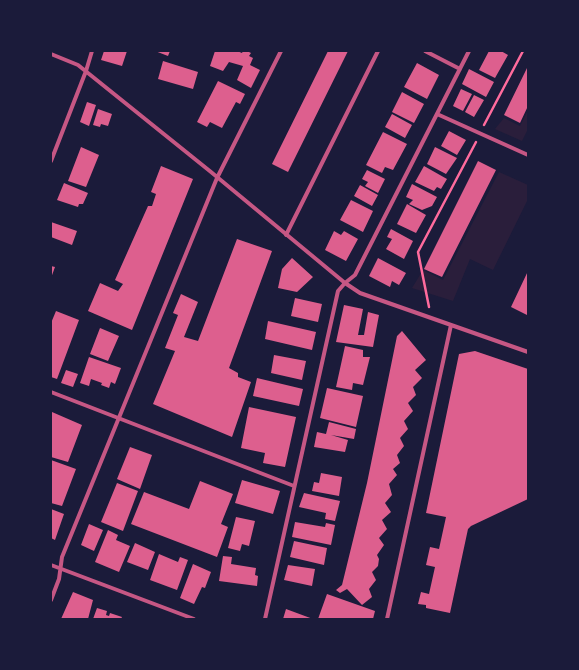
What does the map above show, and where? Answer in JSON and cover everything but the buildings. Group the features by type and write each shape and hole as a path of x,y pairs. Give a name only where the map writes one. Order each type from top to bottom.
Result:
{"street":[{"path":"51,161 86,71 92,51"},
{"path":"51,600 59,579 62,557 217,178 281,51"},
{"path":"286,235 378,51"},
{"path":"425,51 460,69"},
{"path":"265,619 338,291 355,275 469,51"},
{"path":"51,54 78,65 86,71 345,283 360,293 528,352"},
{"path":"437,114 528,155"},
{"path":"387,619 451,325"},
{"path":"51,392 294,486"},
{"path":"51,565 194,619"}],"path":[{"path":"483,126 523,51"},
{"path":"429,308 418,252 476,142"}],"shaded area":[{"path":"528,110 528,129 522,141 495,129 504,118 520,126"},
{"path":"499,172 528,185 528,199 493,270 470,259 453,301 412,288 423,270 443,280"}]}
